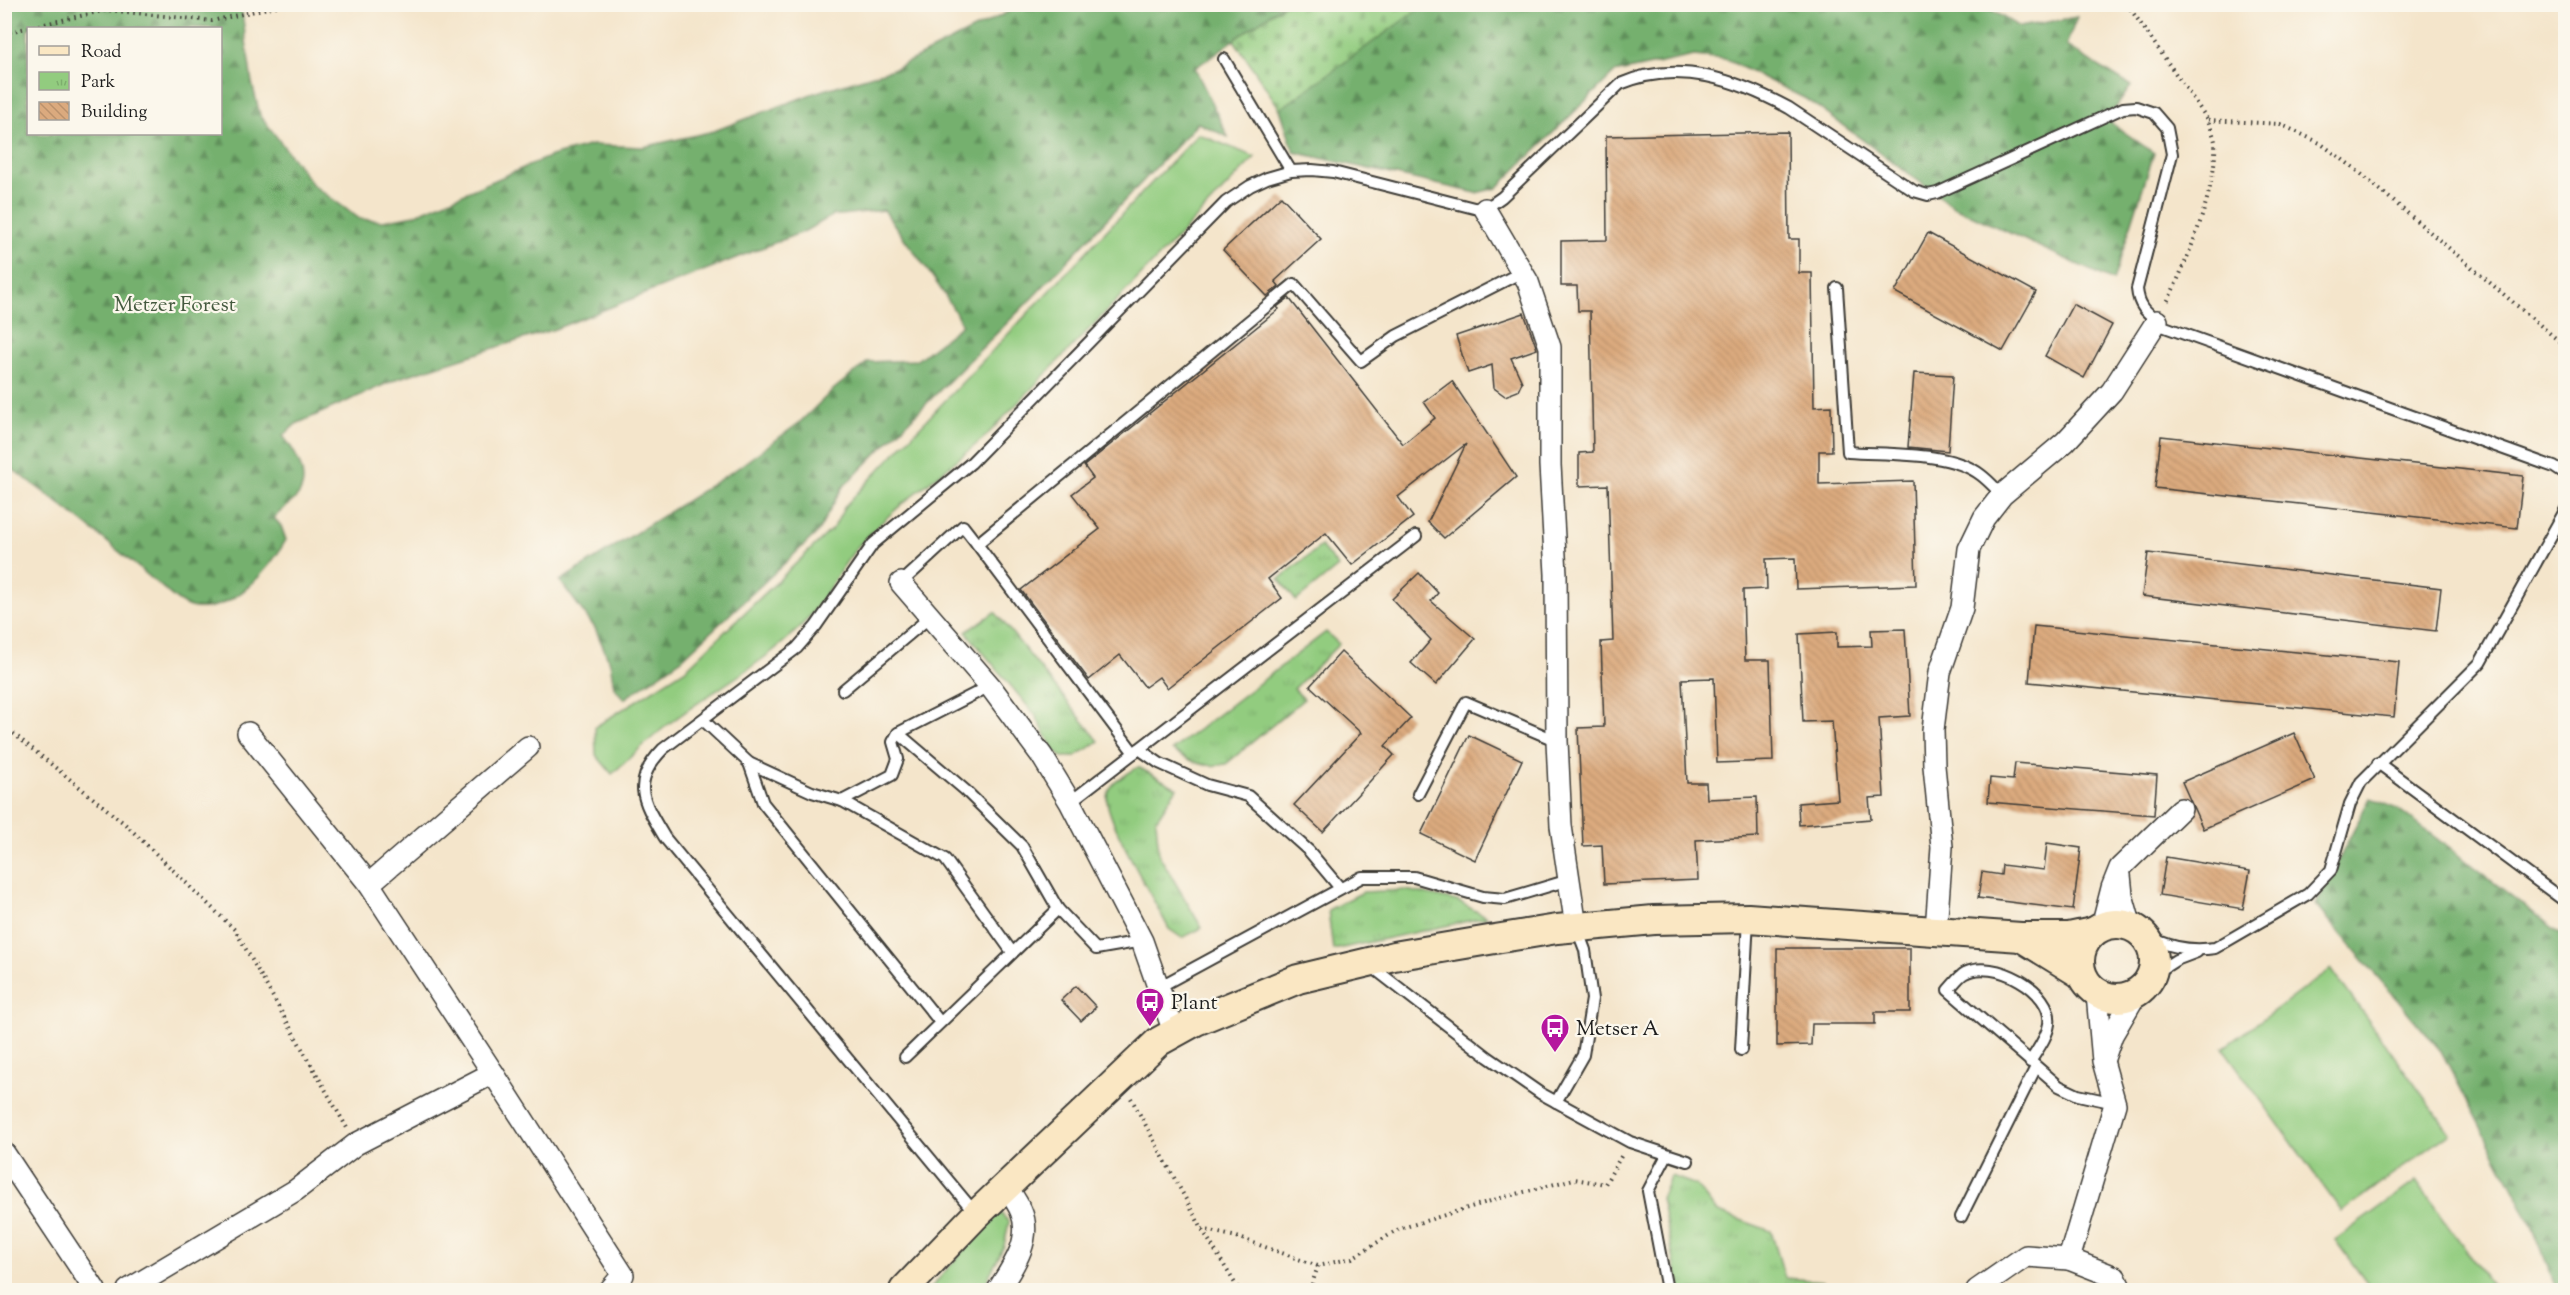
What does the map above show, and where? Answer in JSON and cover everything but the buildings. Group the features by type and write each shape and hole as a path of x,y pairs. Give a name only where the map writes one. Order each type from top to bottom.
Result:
{"street":[{"path":"1485,208 1528,282 1550,347 1550,465 1556,574 1557,741 1561,825 1576,927"},
{"path":"1936,930 1942,847 1932,730 1940,672 1962,608 1969,549 1984,518 2002,495 2065,442 2112,391 2157,321"},
{"path":"901,582 990,686 1042,756 1070,802 1142,941 1174,1032"},
{"path":"248,733 369,884 493,1073 623,1275 610,1290"},
{"path":"369,884 528,747"},
{"path":"2069,1259 2115,1104 2103,1061 2089,984 2080,951 2085,940 2098,929 2120,868 2181,809"},
{"path":"2103,1061 2112,1035 2143,985 2154,958 2152,948 2136,930 2120,884 2120,868"},
{"path":"904,1290 976,1215 1158,1042 1174,1032 1269,989 1298,979 1366,962 1495,939 1576,927 1654,920 1748,918 2021,937 2069,936 2112,924 2136,930"},
{"path":"2021,937 2089,984 2116,999 2143,985"},
{"path":"128,1290 296,1190 356,1144 493,1073"},
{"path":"4,1153 95,1290"},
{"path":"998,1290 1023,1246 1022,1212 1006,1186"},
{"path":"1977,1290 2026,1257 2069,1259 2115,1277 2121,1290"}],"lane":[{"path":"1224,59 1291,171"},
{"path":"976,1215 664,838 652,816 642,779 650,763 663,749 797,648 873,544 970,463 1226,202 1250,186 1291,171 1333,172 1474,208 1485,208 1502,198 1620,84 1634,78 1666,72 1691,73 1724,79 1770,97 1914,191 1928,195 1937,193 2123,108 2136,107 2154,113 2167,128 2172,154 2138,289 2139,303 2157,321 2165,327 2554,467 2565,475"},
{"path":"977,544 1294,284 1361,361 1396,336 1522,272"},
{"path":"1837,288 1848,452 1943,459 1967,467 1981,475 2002,495"},
{"path":"2136,930 2172,947 2200,950 2215,948 2308,894 2321,882 2331,870 2350,804 2361,782 2480,663 2565,509"},
{"path":"901,582 963,526 1136,751 1207,785 1248,796 1309,850 1340,888"},
{"path":"1070,802 1416,536"},
{"path":"843,690 930,617"},
{"path":"842,801 892,775 898,759 892,742 898,734 990,686"},
{"path":"1418,794 1466,702 1557,741"},
{"path":"704,720 749,763 812,792 842,801 945,859 1012,952"},
{"path":"898,734 965,789 1022,846 1058,909 1096,949 1142,941"},
{"path":"749,763 763,803 940,1022"},
{"path":"2378,763 2565,902"},
{"path":"1159,987 1362,877 1391,875 1414,877 1483,897 1505,899 1569,880"},
{"path":"905,1057 1058,909"},
{"path":"1741,1050 1748,918"},
{"path":"1556,1102 1584,1055 1592,999 1585,950 1576,927"},
{"path":"2143,985 2176,960 2200,950"},
{"path":"1366,962 1488,1057 1540,1093 1630,1142 1688,1161"},
{"path":"1961,1217 2033,1065 2050,1022 2047,1008 2036,993 2022,981 2002,973 1976,969 1964,974 1948,990 2033,1065 2059,1086 2078,1095 2115,1104"},
{"path":"1667,1155 1648,1191 1667,1290"}],"path":[{"path":"31,27 107,10 212,21 285,4"},
{"path":"4,33 27,28"},
{"path":"2208,120 2280,124 2320,143 2354,168 2565,347"},
{"path":"4,726 124,824 235,930 356,1144"},
{"path":"1120,1077 1202,1228 1239,1290"},
{"path":"1202,1228 1236,1237 1318,1266 1352,1258 1398,1229 1497,1199 1574,1179 1605,1184 1630,1142"},
{"path":"1310,1290 1318,1266"}],"green space":[{"name":"Metzer Forest","path":"5,4 241,5 252,83 260,115 313,185 360,219 383,221 414,215 551,156 592,145 643,147 714,131 814,93 896,68 1022,5 1283,5 1195,68 1228,137 1198,123 1033,297 842,488 818,532 682,659 624,699 614,687 610,663 595,628 560,581 735,470 799,423 834,389 868,362 917,360 962,325 935,280 884,210 832,216 805,231 555,329 399,378 296,424 283,436 297,457 303,474 303,483 296,498 274,518 281,526 286,540 270,563 249,586 223,603 195,608 179,602 44,492 5,464"},
{"path":"1283,5 1424,5 1280,109 1234,40"},
{"path":"1424,5 1983,5 2019,27 2077,17 2066,46 2131,86 2107,120 2154,153 2113,281 1954,207 1808,100 1725,59 1694,56 1614,73 1497,188 1476,193 1294,152 1280,109"},
{"path":"1198,134 1255,157 986,436 906,501 861,543 799,628 754,665 666,726 612,774 596,755 595,727 686,669 834,527 845,506"},
{"path":"1321,546 1338,567 1296,601 1279,579"},
{"path":"995,612 1099,741 1075,757 1062,757 1054,750 1035,715 966,632"},
{"path":"1326,632 1339,644 1294,689 1304,699 1226,764 1204,765 1172,750"},
{"path":"1138,767 1177,788 1156,820 1159,855 1202,928 1182,938 1169,929 1123,843 1109,810 1107,799 1110,788"},
{"path":"2370,798 2398,809 2565,937 2565,1290 2557,1290 2531,1223 2441,1051 2316,905"},
{"path":"1406,890 1457,901 1487,917 1333,950 1328,910 1363,892"},
{"path":"2331,969 2450,1133 2342,1212 2223,1048"},
{"path":"1671,1176 1696,1185 1716,1211 1771,1231 1785,1278 1823,1281 1823,1290 1680,1290 1661,1198"},
{"path":"2416,1181 2495,1290 2372,1290 2335,1240"},
{"path":"998,1210 1009,1222 1004,1246 982,1290 929,1290"}],"place":[{"name":"Plant","path":"1150,1028"},
{"name":"Metser A","path":"1555,1054"}]}
